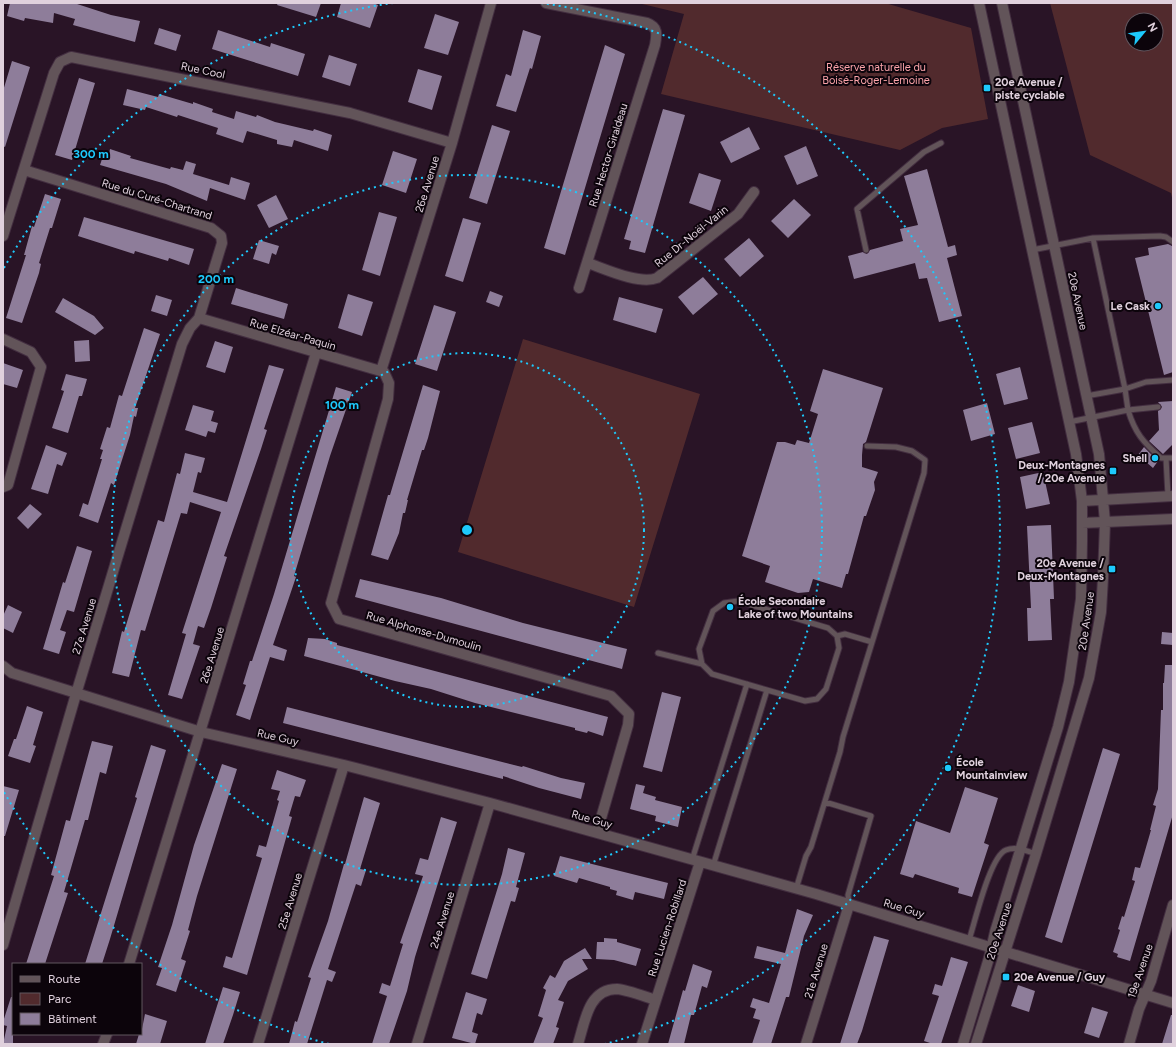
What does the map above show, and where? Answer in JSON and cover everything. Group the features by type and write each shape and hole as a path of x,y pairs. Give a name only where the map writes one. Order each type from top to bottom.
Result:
{"street":[{"name":"26e Avenue","path":"381,370 452,143 491,3"},
{"name":"Rue Hector-Giraldeau","path":"546,3 647,23 655,28 657,36 588,263 579,288"},
{"name":"20e Avenue","path":"963,1044 1020,849 1058,727 1069,682 1081,599 1082,501 1069,422 979,3"},
{"name":"20e Avenue","path":"976,1044 1036,854 1089,678 1101,612 1105,522 1099,454 1002,3"},
{"name":"Rue Cool","path":"3,236 54,73 60,62 70,57 350,113 452,143"},
{"name":"Rue du Curé-Chartrand","path":"24,170 215,230 221,236 222,243 198,318"},
{"name":"Rue Dr-Noël-Varin","path":"588,263 639,279 652,280 657,278 738,214 754,192"},
{"name":"Rue Elzéar-Paquin","path":"198,318 316,353 381,370"},
{"name":"27e Avenue","path":"3,945 76,694 182,344 198,318"},
{"path":"3,339 31,352 41,367 8,485 3,487"},
{"name":"26e Avenue","path":"128,963 201,732 316,353"},
{"name":"Rue Alphonse-Dumoulin","path":"381,370 388,377 389,391 331,603 339,619 611,696 628,714 628,725 597,832"},
{"path":"1082,501 1170,496"},
{"path":"1082,523 1173,519"},
{"name":"Rue Guy","path":"3,666 12,673 201,732 344,765 597,832 849,904 1173,1003"},
{"name":"25e Avenue","path":"258,1044 344,765"},
{"name":"24e Avenue","path":"417,1044 490,803"},
{"name":"Rue Lucien-Robillard","path":"642,1044 696,861"},
{"name":"21e Avenue","path":"806,1044 849,904"},
{"name":"19e Avenue","path":"1129,1044 1151,981 1173,905"},
{"path":"578,1044 590,1004 600,994 618,990 656,1000"}],"lane":[{"path":"866,250 857,209 924,152 941,143"},
{"path":"1032,250 1093,238 1112,239 1160,236 1166,237 1173,242"},
{"path":"1093,238 1125,389 1128,410 1140,438 1161,458 1173,458"},
{"path":"1086,396 1125,389 1146,382 1173,380"},
{"path":"1069,422 1128,410 1158,407"},
{"path":"796,889 825,802 843,737 922,482 925,460 912,451 896,447 867,446"},
{"path":"1166,458 1170,496"},
{"path":"658,653 702,664 712,674 805,701 817,699 826,689 839,648 837,636 828,628 738,601 724,603 713,611 699,649 702,664"},
{"path":"837,636 846,634 852,635 872,642"},
{"path":"696,861 747,684"},
{"path":"714,866 767,690"},
{"path":"825,802 871,816 848,895 849,904"},
{"path":"969,940 994,863 1005,850 1014,848 1036,854"}],"green space":[{"name":"Réserve naturelle du Boisé-Roger-Lemoine","path":"638,3 885,3 971,28 988,119 942,128 900,150 661,94 684,14"},
{"path":"1050,3 1173,3 1173,202 1171,193 1090,155"},
{"path":"523,339 700,394 634,607 458,552"}],"building":[{"path":"10,3 74,3 111,15 140,21 135,42 73,25 75,19 54,13 53,23 25,18 24,21 7,16"},
{"path":"278,3 321,3 316,17 277,5"},
{"path":"341,3 373,3 378,5 370,28 337,17"},
{"path":"435,14 459,22 448,55 424,48"},
{"path":"159,28 181,35 176,51 154,44"},
{"path":"218,30 270,47 271,43 305,54 298,76 212,49"},
{"path":"523,30 541,36 532,69 530,68 516,112 496,106 506,74 511,76"},
{"path":"605,45 625,54 565,255 544,248"},
{"path":"329,55 357,64 350,86 322,77"},
{"path":"12,61 30,67 5,147 3,146 3,91"},
{"path":"418,69 442,76 432,110 408,102"},
{"path":"79,78 95,83 72,160 55,155"},
{"path":"127,89 158,97 159,94 193,104 193,102 213,109 212,112 234,119 236,111 256,117 257,115 275,122 313,131 314,129 332,135 328,151 294,140 292,147 277,144 277,140 247,131 243,143 216,134 218,128 178,115 177,117 146,107 145,110 123,105"},
{"path":"663,109 685,115 645,253 629,249 631,241 624,239"},
{"path":"492,125 510,131 487,204 469,198"},
{"path":"749,127 760,149 731,163 720,142"},
{"path":"806,146 818,176 797,185 784,156"},
{"path":"110,149 131,156 130,158 170,169 171,167 183,170 186,161 196,164 193,174 229,185 231,177 250,183 245,200 210,188 207,201 166,184 100,165 104,153 109,154"},
{"path":"393,151 417,159 406,193 382,185"},
{"path":"927,169 948,247 955,245 957,255 947,258 962,316 939,322 927,278 919,279 915,263 854,279 848,256 863,252 867,254 870,250 903,241 900,229 918,225 904,176"},
{"path":"699,173 721,180 711,211 689,203"},
{"path":"45,194 61,199 52,228 50,228 39,263 41,264 39,273 22,323 6,318 26,255 24,255 32,226 34,227"},
{"path":"276,195 288,219 269,228 257,205"},
{"path":"794,199 811,215 788,238 771,221"},
{"path":"379,212 397,217 380,276 362,270"},
{"path":"84,217 194,249 189,265 169,258 168,261 135,251 134,254 78,236"},
{"path":"463,218 481,223 463,282 445,276"},
{"path":"749,238 764,256 740,277 724,259"},
{"path":"259,240 279,246 276,255 272,253 269,264 253,259"},
{"path":"1168,244 1172,246 1173,251 1173,372 1164,375 1135,258 1149,255 1148,248"},
{"path":"703,277 718,294 693,315 678,297"},
{"path":"236,288 288,304 284,319 231,304"},
{"path":"490,291 503,296 499,307 486,302"},
{"path":"348,294 373,302 362,336 338,328"},
{"path":"156,295 172,300 167,316 151,311"},
{"path":"619,297 663,309 656,333 613,320"},
{"path":"63,298 94,316 104,328 95,335 55,312"},
{"path":"434,305 456,312 437,371 415,364"},
{"path":"144,328 160,334 135,408 138,408 136,417 134,416 130,435 114,485 111,483 98,523 79,516 83,503 88,505 102,459 100,459 103,450 100,449 107,427 110,428 119,395 122,396"},
{"path":"89,340 90,361 75,362 74,341"},
{"path":"215,341 233,347 225,373 206,367"},
{"path":"3,363 23,370 17,388 3,384"},
{"path":"269,365 284,369 264,429 267,430 261,449 224,556 227,557 211,608 204,628 198,626 193,644 200,646 182,699 168,695 186,634 182,633 221,512 190,502 187,514 181,513 145,631 141,630 129,677 112,673 122,631 124,632 158,520 164,522 177,473 180,474 185,453 205,458 201,473 198,472 193,492 227,502"},
{"path":"1020,367 1028,399 1004,405 996,374"},
{"path":"823,369 883,388 866,442 863,444 862,455 862,467 878,472 874,482 875,490 866,516 864,516 848,574 846,574 842,588 813,579 809,592 798,593 765,582 770,566 742,556 777,442 785,442 795,445 797,440 809,443 818,414 810,411"},
{"path":"66,374 87,379 82,396 79,396 68,433 52,428 64,391 61,390"},
{"path":"423,385 440,391 428,438 424,450 422,450 407,500 405,513 403,513 399,533 388,560 371,555 388,495 390,495"},
{"path":"336,387 352,392 330,456 294,576 296,577 273,645 287,650 284,661 270,657 250,720 236,715 246,685 243,684 274,594"},
{"path":"1173,401 1173,444 1163,454 1149,441 1159,430 1158,411 1162,407 1158,402"},
{"path":"987,403 995,434 971,441 963,410"},
{"path":"193,405 214,411 211,421 218,423 215,433 208,431 206,437 185,430"},
{"path":"1032,422 1040,453 1016,459 1008,428"},
{"path":"46,445 67,453 62,466 57,464 48,494 31,489"},
{"path":"1144,447 1158,461 1153,468 1138,455"},
{"path":"1043,472 1050,504 1026,509 1020,477"},
{"path":"30,504 42,514 28,529 17,518"},
{"path":"1051,525 1054,599 1050,599 1052,640 1028,641 1027,608 1031,608 1027,526"},
{"path":"77,546 92,551 74,612 67,610 60,630 66,632 59,654 43,649 63,582 65,583"},
{"path":"360,579 441,598 523,623 627,649 622,669 355,597"},
{"path":"8,605 22,612 13,633 3,628 3,616"},
{"path":"1162,632 1173,633 1173,645 1161,644"},
{"path":"308,638 325,639 337,643 337,645 608,717 603,736 588,731 587,733 575,730 575,728 475,703 431,689 395,681 304,656"},
{"path":"1165,665 1173,665 1173,814 1130,961 1117,957 1118,954 1113,952 1120,930 1118,929 1122,916 1124,917 1135,881 1132,880 1135,867 1140,868 1156,806 1153,805 1158,789 1161,710 1163,710"},
{"path":"662,692 681,697 662,772 643,767"},
{"path":"27,706 43,712 33,745 36,746 30,763 8,756 14,739 16,739"},
{"path":"287,707 585,783 581,799 539,788 503,776 503,779 283,723"},
{"path":"92,741 113,746 106,774 100,772 88,820 85,820 64,892 68,893 45,963 26,963 54,876 51,875 66,820 70,821"},
{"path":"151,745 166,750 102,963 85,963 137,798 135,797"},
{"path":"1103,748 1120,754 1062,943 1045,937"},
{"path":"222,764 237,769 197,896 188,930 190,931 181,959 186,961 176,992 156,985 162,968 158,967 172,925 194,845"},
{"path":"277,770 306,780 300,797 295,796 289,816 292,817 247,975 223,967 226,956 232,958 262,858 256,856 259,845 266,847 279,801 277,800 280,791 271,789"},
{"path":"636,784 645,786 643,793 656,797 655,800 682,807 678,827 655,821 656,816 630,809"},
{"path":"3,786 19,790 5,836 3,836"},
{"path":"965,787 998,798 984,843 989,845 972,897 958,893 959,888 915,874 913,878 900,874 916,821 950,833"},
{"path":"364,797 380,803 360,869 366,870 361,886 356,884 328,969 336,972 332,982 327,980 307,1044 289,1044 295,1021 297,1022 311,978 308,977 328,921"},
{"path":"441,817 457,822 415,957 407,991 389,1044 372,1044 387,996 379,993 382,983 390,986 403,944 400,943 423,876 415,874 420,858 428,860"},
{"path":"508,848 525,853 516,887 519,888 515,902 511,901 487,979 471,974 502,874"},
{"path":"560,856 668,883 664,899 635,892 633,900 616,895 617,891 610,889 610,887 579,878 577,883 554,876"},
{"path":"797,909 813,915 804,936 789,997 786,997 771,1044 752,1044 760,1020 753,1018 756,1009 750,1007 753,998 769,1003 781,964 754,958 757,946 785,953"},
{"path":"874,936 889,940 862,1031 857,1044 840,1044"},
{"path":"604,938 617,939 617,942 641,949 636,966 614,960 596,959 597,942 604,942"},
{"path":"585,948 592,959 582,959 588,969 568,981 558,1000 564,1002 556,1027 559,1028 553,1044 533,1044 543,1018 538,1016 546,990 543,988 550,975 555,978 564,961"},
{"path":"951,957 968,962 941,1044 933,1044 924,1041 939,996 932,994 935,984 942,986"},
{"path":"693,964 712,971 707,988 702,986 694,1015 691,1015 684,1044 668,1044 683,990 685,991"},
{"path":"1018,985 1035,991 1029,1012 1011,1006"},
{"path":"223,987 240,992 233,1015 223,1044 205,1044"},
{"path":"466,992 487,999 482,1015 477,1013 472,1032 478,1034 475,1044 452,1038"},
{"path":"12,997 13,1044 3,1044 7,1026 3,1025"},
{"path":"1092,1007 1108,1012 1099,1038 1084,1033"},
{"path":"145,1014 167,1021 160,1044 136,1044 139,1035 142,1035"},
{"path":"1171,1015 1173,1015 1173,1044 1162,1044"}],"place":[{"name":"20e Avenue / piste cyclable","path":"987,88"},
{"name":"Le Cask","path":"1158,306"},
{"name":"Shell","path":"1155,458"},
{"name":"Deux-Montagnes / 20e Avenue","path":"1113,471"},
{"name":"20e Avenue / Deux-Montagnes","path":"1112,569"},
{"name":"École Secondaire Lake of two Mountains","path":"730,607"},
{"name":"École Mountainview","path":"948,768"},
{"name":"20e Avenue / Guy","path":"1006,977"}]}
